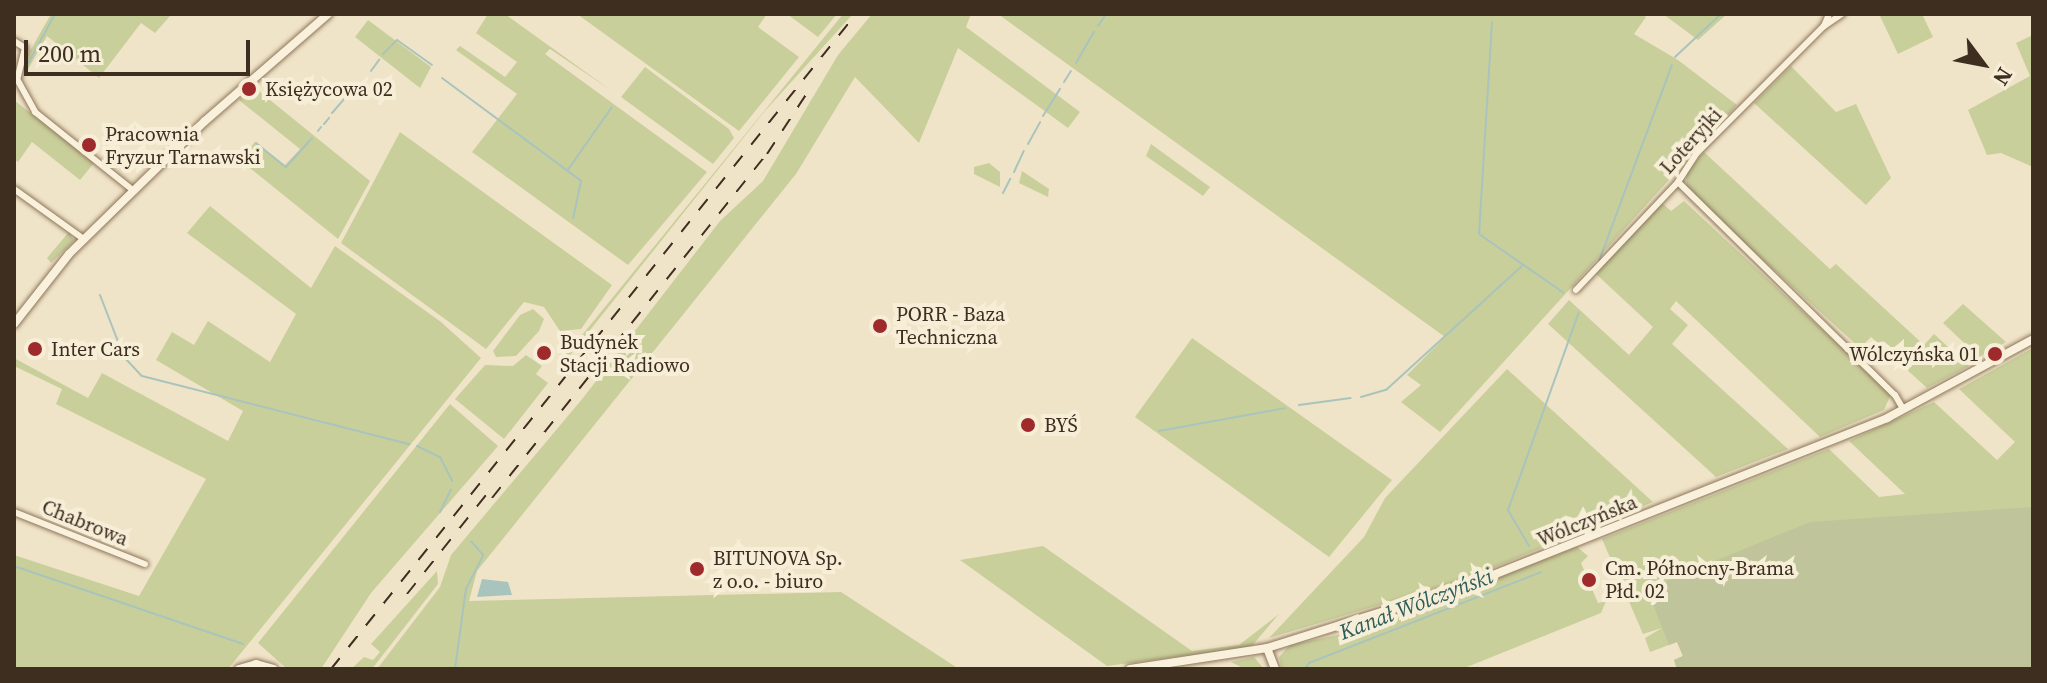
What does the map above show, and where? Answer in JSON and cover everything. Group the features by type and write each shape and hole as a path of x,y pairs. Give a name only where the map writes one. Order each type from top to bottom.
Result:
{"street":[{"path":"14,324 54,270 134,191 328,14"},
{"name":"Loteryjki","path":"1576,290 1678,182 1697,153 1824,26 1829,14"},
{"path":"1824,26 1842,14"},
{"path":"14,41 25,48 17,79 35,112 134,191"},
{"path":"1678,182 1895,395 1903,409"},
{"path":"14,189 85,240"},
{"name":"Wólczyńska","path":"1130,669 1267,648 1473,583 1903,409 2033,339"},
{"name":"Chabrowa","path":"14,512 145,564"},
{"path":"1267,648 1275,669"},
{"path":"239,669 256,664 273,669"}],"green space":[{"path":"51,14 170,16 155,33 141,23 99,78 47,36 23,78 22,65"},
{"path":"488,14 505,14 612,91 550,49 545,54 707,172 628,265 472,152 517,94 456,50 460,46 505,77 517,62 476,33"},
{"path":"577,14 767,14 758,27 799,57 739,131"},
{"path":"787,14 837,14 818,37"},
{"path":"843,14 853,14 764,112 567,359 560,337 571,340 583,334"},
{"path":"872,14 971,14 966,27 1080,112 1068,128 958,48 919,143 855,77 796,174 477,571 469,601 841,592 959,669 377,669 440,587 451,555 583,398 720,221 763,181 838,55"},
{"path":"998,14 1642,14 1646,17 1634,34 1678,60 1737,105 1440,432 1401,402 1421,385 1407,375 1445,337"},
{"path":"1663,14 1727,14 1698,40"},
{"path":"1879,14 1922,14 1933,37 1898,54"},
{"path":"368,20 431,67 420,88 355,37"},
{"path":"2033,35 2033,167 2001,153 1987,155 1968,110 2030,76 2016,43"},
{"path":"1791,66 1836,112 1856,104 1891,178 1866,205 1754,103"},
{"path":"645,67 729,129 734,138 713,164 621,97"},
{"path":"254,87 370,181 338,239 240,160 255,142 285,165 300,149 239,100"},
{"path":"14,100 94,163 80,180 32,142 18,162 14,159"},
{"path":"400,132 612,285 581,329 560,331 544,307 524,302 486,349 341,243"},
{"path":"1151,144 1210,187 1203,196 1146,156"},
{"path":"1704,152 1830,269 1836,264 1924,345 1934,334 1969,366 1927,388 1871,337 1860,348 1686,190 1687,171"},
{"path":"989,163 1000,172 1000,187 974,174 974,167"},
{"path":"1022,171 1049,189 1048,197 1019,183"},
{"path":"1684,201 1891,394 1884,410 1820,437 1676,301 1670,309 1688,325 1672,344 1788,449 1716,477 1548,324 1569,300 1629,355 1653,327 1596,274 1661,202 1671,211"},
{"path":"210,206 311,288 335,246 441,322 481,358 228,669 14,669 14,555 139,596 206,479 56,404 62,389 14,366 14,358 88,398 102,373 228,441 243,411 156,360 172,332 194,345 208,321 270,362 296,314 187,233"},
{"path":"69,232 74,241 51,263 47,258"},
{"path":"1963,304 2006,342 1979,357 1943,323"},
{"path":"533,309 544,319 539,331 516,356 496,357 493,351 520,315"},
{"path":"1192,338 1392,480 1329,557 1135,417"},
{"path":"2033,348 2033,530 1733,669 1677,669 1674,660 1683,656 1677,642 1650,652 1645,638 1662,628 1643,634 1602,539 1829,449 1879,497 1905,494 1849,441 1934,402 1997,460 2015,442 1959,389"},
{"path":"526,355 542,366 536,374 548,383 504,439 455,399 485,365 513,366"},
{"path":"1507,369 1653,502 1466,579 1269,638 1364,537 1385,498"},
{"path":"450,404 498,446 371,593 321,669 287,669 258,643"},
{"path":"2033,507 2033,669 1677,669 1674,660 1683,656 1677,642 1669,645 1647,589 1810,522"},
{"path":"1043,546 1192,651 1239,645 1279,614 1251,647 1107,666 960,560"},
{"path":"1577,547 1588,556 1581,563 1598,603 1606,601 1601,613 1462,669 1282,669 1279,657 1290,645 1342,634 1347,626 1477,586"},
{"path":"437,571 438,584 372,669 351,669 364,657 373,660 380,652 371,644"},
{"path":"1254,657 1264,669 1245,669 1231,662"}],"water":[{"path":"482,579 508,582 512,595 477,597"}],"waterway":[{"path":"25,69 55,14"},
{"path":"1098,26 1106,14"},
{"name":"Kanał Wólczyński","path":"1675,57 1721,14"},
{"path":"1492,22 1479,234 1564,293"},
{"path":"1076,63 1094,32"},
{"path":"383,54 397,40 432,65"},
{"path":"371,71 379,60"},
{"name":"Kanał Wólczyński","path":"1599,261 1672,65"},
{"path":"1064,82 1071,71"},
{"path":"442,78 581,181 573,218"},
{"path":"1043,116 1060,89"},
{"path":"332,113 346,97"},
{"path":"567,171 612,107"},
{"path":"324,124 329,118"},
{"path":"1028,144 1040,122"},
{"path":"318,131 321,127"},
{"path":"256,143 286,167 312,138"},
{"path":"1014,172 1024,151"},
{"path":"1003,193 1010,179"},
{"path":"1361,397 1386,390 1522,266"},
{"path":"100,295 124,357 142,376 409,444"},
{"name":"Kanał Wólczyński","path":"1529,546 1508,510 1579,312"},
{"path":"1299,405 1351,398"},
{"path":"1159,431 1285,408"},
{"path":"417,446 440,457 452,481"},
{"path":"440,512 451,489"},
{"path":"455,669 466,589 483,555 471,541"},
{"path":"14,566 243,644"},
{"name":"Kanał Wólczyński","path":"1305,669 1309,663 1541,572"}],"railway":[{"path":"331,669 856,14"},
{"path":"492,498 767,154 811,87"},
{"path":"407,594 494,485"}],"place":[{"name":"Księżycowa 02","path":"249,89"},
{"name":"Pracownia Fryzur Tarnawski","path":"89,145"},
{"name":"PORR - Baza Techniczna","path":"880,326"},
{"name":"Inter Cars","path":"35,349"},
{"name":"Budynek Stacji Radiowo","path":"544,353"},
{"name":"Wólczyńska 01","path":"1995,354"},
{"name":"BYŚ","path":"1028,425"},
{"name":"BITUNOVA Sp. z o.o. - biuro","path":"697,569"},
{"name":"Cm. Północny-Brama Płd. 02","path":"1589,580"}]}
